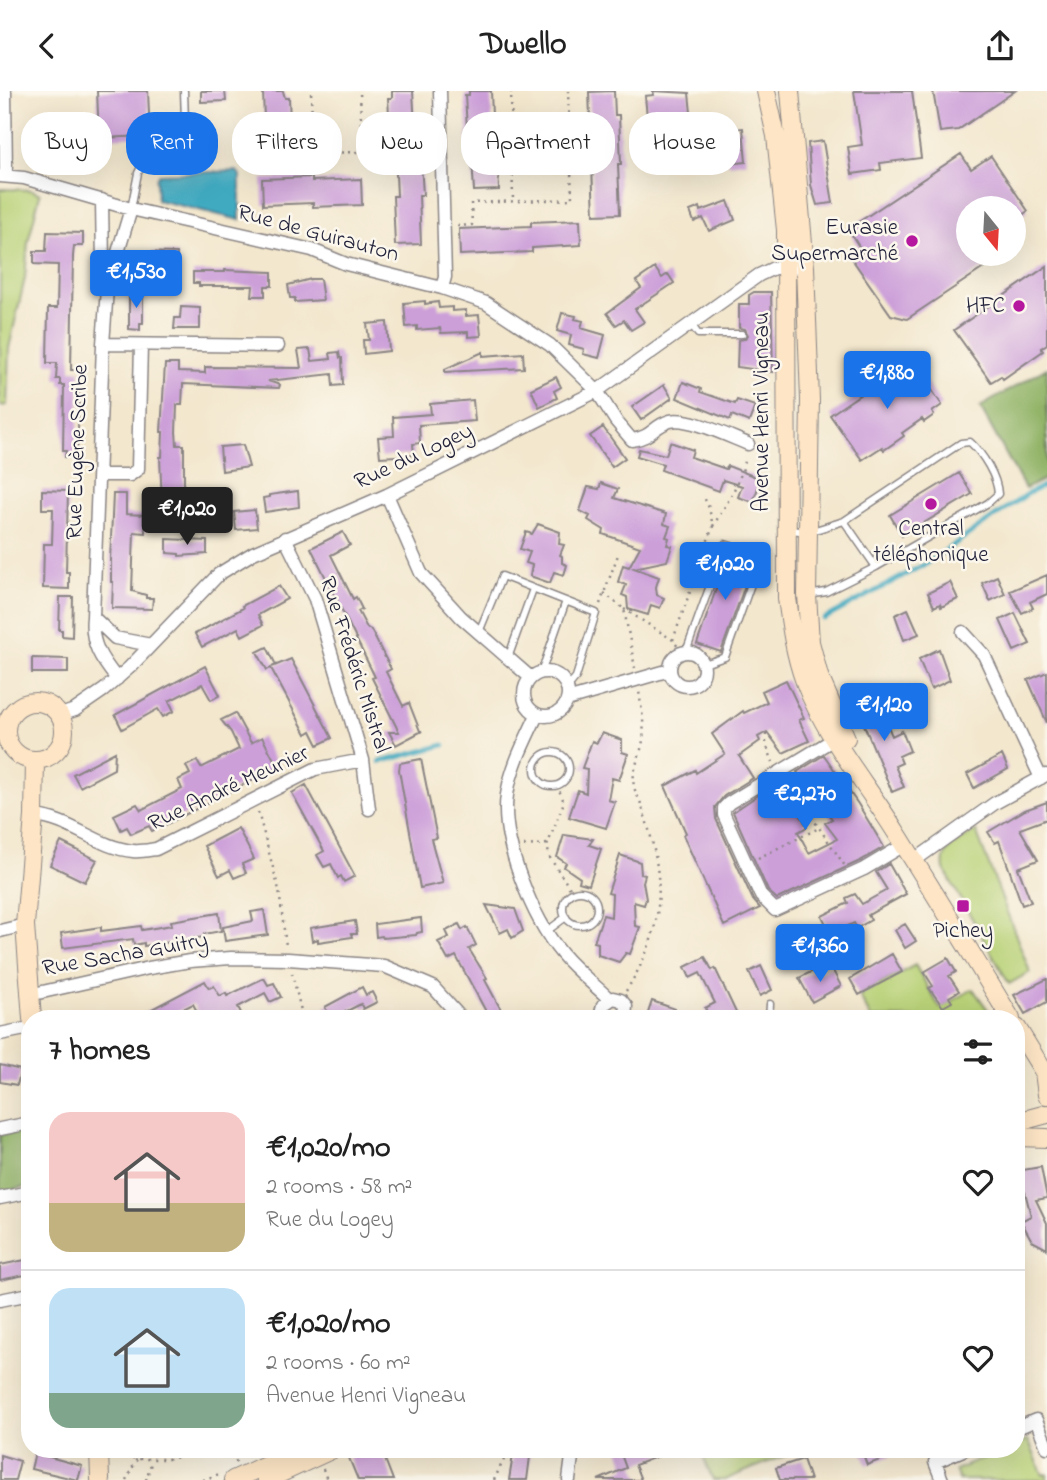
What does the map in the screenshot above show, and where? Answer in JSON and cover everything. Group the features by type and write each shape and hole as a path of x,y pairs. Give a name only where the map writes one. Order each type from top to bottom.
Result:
{"street":[{"path":"3,176 5,91"},
{"path":"440,91 445,277 442,288"},
{"name":"Avenue Henri Vigneau","path":"766,91 776,136 786,230 787,598 795,649 805,682 839,741 1006,1010"},
{"name":"Avenue Henri Vigneau","path":"790,91 805,267 810,400 807,595 810,642 839,741"},
{"name":"Rue de Guirauton","path":"3,176 24,178 131,209 312,250 346,264 442,288 486,303 550,345 597,391 632,440 646,438 661,425 673,420 691,423 748,444"},
{"name":"Rue Eugène Scribe","path":"102,200 103,266 107,289"},
{"name":"Rue Eugène Scribe","path":"117,679 97,651 92,629 107,289 131,209"},
{"name":"Rue du Logey","path":"60,715 75,710 117,679 219,574 253,553 387,495 597,391 759,275 774,268 805,267"},
{"path":"103,344 278,346"},
{"path":"99,475 130,475 138,468 141,345"},
{"path":"387,495 421,573 461,617 508,658 536,675 554,674 560,677 567,694 559,712 552,716 537,715 531,711 524,698 524,690 536,675"},
{"name":"Rue Frédéric Mistral","path":"285,538 316,599 363,760 369,809"},
{"path":"93,617 116,638 151,645"},
{"path":"915,860 995,803 1044,776 984,655 963,632"},
{"path":"684,652 697,655 704,664 704,675 691,687 674,681 670,670 673,660 684,652"},
{"path":"567,694 670,670"},
{"path":"37,702 46,704 60,715 65,732 59,749 52,756 35,761 17,755 10,747 6,739 4,717 20,706 37,702"},
{"path":"537,715 520,751 507,793 505,815 519,873 538,918 563,954 627,1010"},
{"path":"839,741 780,771 724,808 724,815 761,896 775,910 864,869 904,845"},
{"name":"Rue André Meunier","path":"34,815 54,818 113,846 134,852 156,849 315,769 363,760"},
{"path":"31,1010 26,925 35,761"},
{"path":"0,931 26,925"},
{"name":"Rue Sacha Guitry","path":"29,995 190,961 231,958 288,959 384,967 433,987 454,1010"},
{"path":"601,1010 615,1000"},
{"path":"0,1034 21,1030"},
{"path":"1025,1041 1045,1073 1047,1095"},
{"path":"1025,1120 1047,1113 1047,1131"},
{"path":"0,1129 21,1125"},
{"path":"1025,1137 1047,1138"},
{"path":"0,1198 21,1194"},
{"path":"0,1300 21,1296"},
{"path":"1025,1424 1036,1420 1047,1447"},
{"path":"99,1458 100,1480"},
{"path":"233,1480 281,1458"},
{"path":"266,1480 314,1458"},
{"path":"569,1480 572,1458"},
{"path":"942,1480 934,1462 944,1458"}],"lane":[{"path":"131,209 142,165 170,165 181,159 186,151 184,91"},
{"path":"691,324 698,334 742,334"},
{"path":"786,402 810,400"},
{"path":"786,529 809,532 845,521 961,443 970,442 978,449 998,484 998,494 988,503 876,567 826,592 807,595"},
{"path":"845,521 876,567"},
{"path":"684,652 725,544 761,556 725,657 704,664"},
{"path":"479,633 502,576 596,613 576,677 567,694"},
{"path":"508,658 533,589"},
{"path":"536,675 566,601"},
{"path":"520,751 538,759"},
{"path":"550,752 561,754 568,763 568,773 562,783 546,785 538,778 535,767 538,759 550,752"},
{"path":"584,892 593,897 597,913 591,922 580,925 566,917 565,901 573,893 584,892"},
{"path":"547,931 566,917"},
{"path":"770,1004 770,1010"}],"path":[{"path":"311,91 312,112"},
{"path":"342,152 362,152 360,91"},
{"path":"510,91 513,201"},
{"path":"443,227 472,225 471,203 572,199 568,91"},
{"path":"673,641 713,526 744,467 748,444"},
{"path":"703,495 713,526"},
{"path":"596,613 619,552"},
{"path":"604,593 673,641 684,652"},
{"path":"615,1000 639,971 649,949 658,918 660,895 658,872 634,786 634,770 643,739 638,679 624,609"},
{"path":"766,734 771,759 821,827 850,875"},
{"path":"557,785 564,802 548,844 550,857 573,893"},
{"path":"251,800 261,818 279,890 288,959 301,1010"},
{"path":"746,863 821,827"},
{"path":"513,849 538,843 548,844"},
{"path":"132,1458 173,1458"},
{"path":"494,1480 505,1458"},
{"path":"126,1480 136,1459"},
{"path":"146,1480 152,1459"}],"green space":[{"path":"0,189 32,190 40,194 28,242 25,278 9,348 7,405 0,406"},
{"path":"1047,368 1047,478 1025,489 980,407"},
{"path":"976,831 1030,972 1009,984 944,869 948,850"},
{"path":"915,965 940,1008 973,989 988,1010 867,1010 859,995"},
{"path":"21,1130 21,1188 0,1192 0,1135"},
{"path":"1028,1440 1043,1475 1047,1474 1047,1480 959,1480 955,1470 985,1458 1025,1458 1025,1441"},
{"path":"704,1458 779,1458 724,1480 713,1480"}],"water":[{"path":"232,171 232,175 240,175 240,220 157,200 158,175 218,175 218,172"}],"building":[{"path":"97,91 148,91 149,112 126,112 126,137 112,137 112,112 98,112"},
{"path":"201,91 225,91 226,101 201,102"},
{"path":"263,91 283,91 285,98 289,98 290,112 264,112"},
{"path":"392,91 413,91 414,112 389,112 388,98 392,98"},
{"path":"469,91 491,91 492,112 466,112 465,95 469,95"},
{"path":"614,91 615,112 590,112 589,92"},
{"path":"653,91 689,93 691,112 647,112 645,96 654,95"},
{"path":"854,91 912,91 921,158 880,163 881,170 852,174 848,147 862,145"},
{"path":"933,91 1015,91 958,130 940,132"},
{"path":"615,115 619,115 620,214 594,215 592,175 615,175"},
{"path":"740,128 743,128 746,162 740,163"},
{"path":"823,141 833,203 817,205 811,185 808,143"},
{"name":"Eurasie Supermarché","path":"961,154 971,169 991,156 1018,196 956,196 956,266 986,266 907,319 891,315 852,259 863,253 848,229"},
{"path":"396,175 422,175 423,195 419,195 421,244 395,245 393,196 397,196"},
{"path":"473,175 498,175 499,190 474,191"},
{"path":"312,177 312,181 361,179 362,205 263,205 262,179"},
{"path":"728,201 735,220 709,231 703,218 694,222 690,211 700,207 701,211"},
{"path":"580,220 581,245 532,248 532,252 460,255 459,229 531,226 531,222"},
{"path":"47,232 83,233 83,246 74,246 73,256 71,370 80,370 77,458 65,457 66,451 63,451 64,385 60,385 60,379 56,379 57,363 47,363 48,308 57,308 58,265 34,264 34,251 46,251"},
{"path":"137,252 177,253 177,267 137,266"},
{"path":"1047,266 1047,344 1041,348 1043,351 1003,379 1001,376 991,382 954,330"},
{"path":"655,268 662,278 668,274 674,283 635,309 644,322 631,330 624,320 616,325 607,313 641,288 636,281"},
{"path":"193,272 272,272 272,286 265,286 265,296 252,296 253,286 199,286 199,283 193,283"},
{"path":"320,279 323,300 295,302 295,298 290,298 288,285"},
{"path":"129,290 140,290 140,297 143,297 143,323 140,323 140,330 129,329"},
{"path":"754,292 771,292 773,372 737,367 738,340 748,335 745,329 739,328 739,304 749,304 749,295"},
{"path":"425,301 425,304 438,302 439,308 452,307 452,311 466,310 466,316 479,315 481,336 468,337 468,332 441,333 440,328 417,330 417,326 406,327 404,303"},
{"path":"181,307 200,308 200,329 174,329 175,318 180,318"},
{"path":"562,313 576,316 575,319 583,321 581,328 605,335 599,358 583,354 584,349 569,345 571,335 557,331"},
{"path":"387,322 389,351 364,354 363,340 369,340 367,324"},
{"path":"310,349 312,361 331,359 330,353 339,352 342,358 343,385 333,386 332,374 268,381 280,385 279,388 183,384 182,405 177,405 176,432 177,445 184,445 184,497 175,497 175,505 162,504 160,457 165,364 178,364 178,372 205,373 205,367 301,368 298,350"},
{"path":"483,352 483,356 523,353 524,368 445,372 445,369"},
{"path":"908,362 910,365 913,363 942,405 932,412 934,415 924,422 922,419 902,433 904,436 884,450 882,447 862,460 830,415"},
{"path":"556,377 561,387 554,391 557,398 539,407 531,389"},
{"path":"683,382 701,389 700,392 735,404 737,400 755,406 749,422 732,415 730,420 677,398"},
{"path":"664,385 672,398 641,420 632,407"},
{"path":"473,400 475,421 419,425 420,443 413,444 414,455 380,457 378,437 394,436 393,417 431,414 430,404"},
{"path":"603,427 625,458 612,467 590,436"},
{"path":"670,442 693,450 691,457 726,469 728,466 761,479 753,502 738,497 742,486 723,480 719,491 661,470 663,464 637,456 639,449 666,455"},
{"path":"243,445 249,467 222,471 220,447"},
{"name":"Central téléphonique","path":"959,473 972,494 902,536 890,515"},
{"path":"601,483 618,489 614,498 666,514 664,524 670,526 666,537 669,538 667,545 672,546 667,561 634,568 659,577 657,595 664,598 660,608 651,605 648,615 628,609 627,597 622,595 626,585 618,582 623,565 629,567 640,547 603,534 604,530 588,520 590,516 580,511 588,487 599,489"},
{"path":"42,490 68,491 66,572 69,572 69,589 43,588 44,544 52,544 53,509 42,509"},
{"path":"298,491 299,507 265,512 263,498"},
{"path":"113,494 126,494 126,514 145,515 145,533 134,532 132,591 146,595 146,598 153,598 152,609 112,608 113,582 110,561"},
{"path":"255,510 257,528 236,530 234,512"},
{"path":"538,524 560,532 559,544 564,545 560,555 562,563 567,565 564,575 554,572 550,583 530,576 532,565 526,563 530,552 520,549 526,532 532,534"},
{"path":"343,532 350,545 331,555 353,599 356,597 362,609 358,611 391,669 386,672 403,706 409,703 422,731 396,745 389,732 399,732 311,548"},
{"path":"167,539 207,541 207,554 179,556 167,553"},
{"path":"729,552 754,560 721,652 697,644"},
{"path":"1047,575 1047,594 1030,602 1033,608 1022,613 1010,591"},
{"path":"997,576 1005,594 990,601 982,583"},
{"path":"950,582 958,599 941,607 940,604 934,607 928,593"},
{"path":"279,586 287,599 258,615 263,625 242,636 238,628 202,647 195,634"},
{"path":"60,597 73,597 72,637 62,636 62,630 59,630"},
{"path":"908,609 919,634 904,640 895,615"},
{"path":"1015,613 1030,644 1014,651 1000,620"},
{"path":"267,647 276,665 272,667 291,659 332,738 318,745 311,731 306,734 271,668 267,670 257,652"},
{"path":"939,649 950,680 931,689 919,659"},
{"path":"32,658 68,659 68,673 32,673"},
{"path":"205,666 220,695 211,700 202,684 169,701 174,711 163,717 158,709 122,729 115,715"},
{"path":"1047,672 1047,723 1028,680"},
{"path":"786,680 804,718 799,720 809,741 783,753 767,732 758,737 760,741 739,756 753,778 724,796 715,807 716,819 753,900 760,908 724,926 683,835 686,833 665,786 695,770 696,773 725,754 712,734 743,711 744,713 767,702 762,691"},
{"path":"877,700 892,736 902,731 910,751 899,756 902,763 895,766 904,787 892,792 857,708"},
{"path":"235,713 251,743 262,737 278,767 152,831 149,826 131,834 127,827 121,830 114,815 137,804 141,810 182,789 178,780 190,774 186,766 197,761 201,768 239,749 231,732 221,720"},
{"path":"602,733 622,740 622,752 628,754 619,780 612,778 608,800 615,802 606,828 569,817 578,790 586,793 587,769 582,768 592,741 597,743"},
{"path":"115,752 114,769 80,787 73,774"},
{"path":"824,755 884,847 860,861 777,899 768,891 733,812 763,792 765,795 784,784 807,827 798,832 809,853 837,839 825,823 832,819 797,772"},
{"path":"1002,755 1008,769 974,788 967,774"},
{"path":"421,759 437,838 431,839 443,883 420,888 399,770 400,763"},
{"path":"306,785 355,876 344,882 341,876 338,878 331,864 324,867 317,855 324,851 292,793"},
{"path":"1047,802 1047,819 1020,829 1038,860 1018,868 1031,902 1022,905 999,841 995,843 988,832 1025,810"},
{"path":"238,828 254,859 242,864 246,873 234,878 230,870 219,876 204,846"},
{"path":"564,835 593,839 589,845 601,849 589,885 579,882 580,878 564,867 566,863 557,857"},
{"path":"61,842 97,860 85,882 50,865"},
{"path":"620,855 640,862 641,874 645,875 643,882 646,899 644,905 634,902 635,926 640,927 630,954 626,953 619,962 598,955 598,943 594,942 603,915 611,917 612,894 608,893"},
{"path":"889,864 906,894 868,915 871,920 857,928 854,923 834,933 832,929 829,930 822,916 848,903 846,898 855,894 862,904 887,890 876,872"},
{"path":"486,905 515,909 523,931 512,938 508,929 500,933"},
{"path":"264,910 268,935 225,941 223,927 253,921 251,912"},
{"path":"219,913 221,931 204,934 204,937 144,946 144,943 134,945 133,939 63,948 61,933 101,927 101,931 141,926 142,930 172,925 171,921"},
{"path":"421,918 422,932 416,935 376,937 375,924"},
{"path":"355,921 357,934 351,934 352,937 312,941 310,928"},
{"path":"459,924 462,930 467,927 476,945 469,949 487,978 485,980 501,1010 485,1010 456,956 448,960 438,942 449,937 446,931"},
{"path":"905,924 916,941 905,948 895,930"},
{"path":"892,954 902,972 859,995 850,979"},
{"path":"705,957 712,970 715,968 735,1010 706,1010 705,1008 715,1003 700,973 690,978 685,967"},
{"path":"948,958 956,972 949,976 959,991 949,997 952,1002 943,1007 929,988 933,986 924,972"},
{"path":"761,966 772,990 760,996 749,972"},
{"path":"831,967 841,986 812,1002 799,978 813,971 816,975"},
{"path":"264,978 268,985 274,983 281,997 270,1002 265,993 238,1007 240,1010 196,1010 193,1004 181,1010 150,1010 205,981 209,988 214,986 220,996 226,993 227,996"},
{"path":"1047,979 1047,1002 1025,1014 1014,995"},
{"path":"362,987 366,995 372,992 377,1002 363,1009 361,1004 349,1010 326,1010 325,1007"},
{"path":"652,1001 675,1009 675,1010 649,1010"},
{"path":"0,1065 21,1070 17,1085 0,1082"},
{"path":"1041,1167 1047,1198 1036,1200 1047,1223 1047,1249 1032,1241 1025,1228 1025,1219 1031,1216 1025,1192 1025,1170"},
{"path":"21,1261 21,1276 0,1280 0,1265"},
{"path":"0,1455 20,1461 15,1480 0,1480"},
{"path":"34,1458 53,1458 82,1466 78,1480 31,1469"},
{"path":"349,1458 384,1458 393,1480 358,1480"},
{"path":"513,1458 530,1458 527,1480 509,1480"},
{"path":"622,1458 653,1458 635,1465 641,1480 598,1480 626,1468"},
{"path":"864,1458 885,1458 867,1465"},
{"path":"803,1459 810,1480 780,1480 776,1468"}],"waterway":[{"path":"824,619 927,563 1029,493 1047,484"},
{"path":"380,762 444,745"}],"place":[{"name":"Eurasie Supermarché","path":"912,241"},
{"name":"HFC","path":"1019,306"},
{"name":"Central téléphonique","path":"931,504"},
{"name":"Pichey","path":"963,906"}]}
